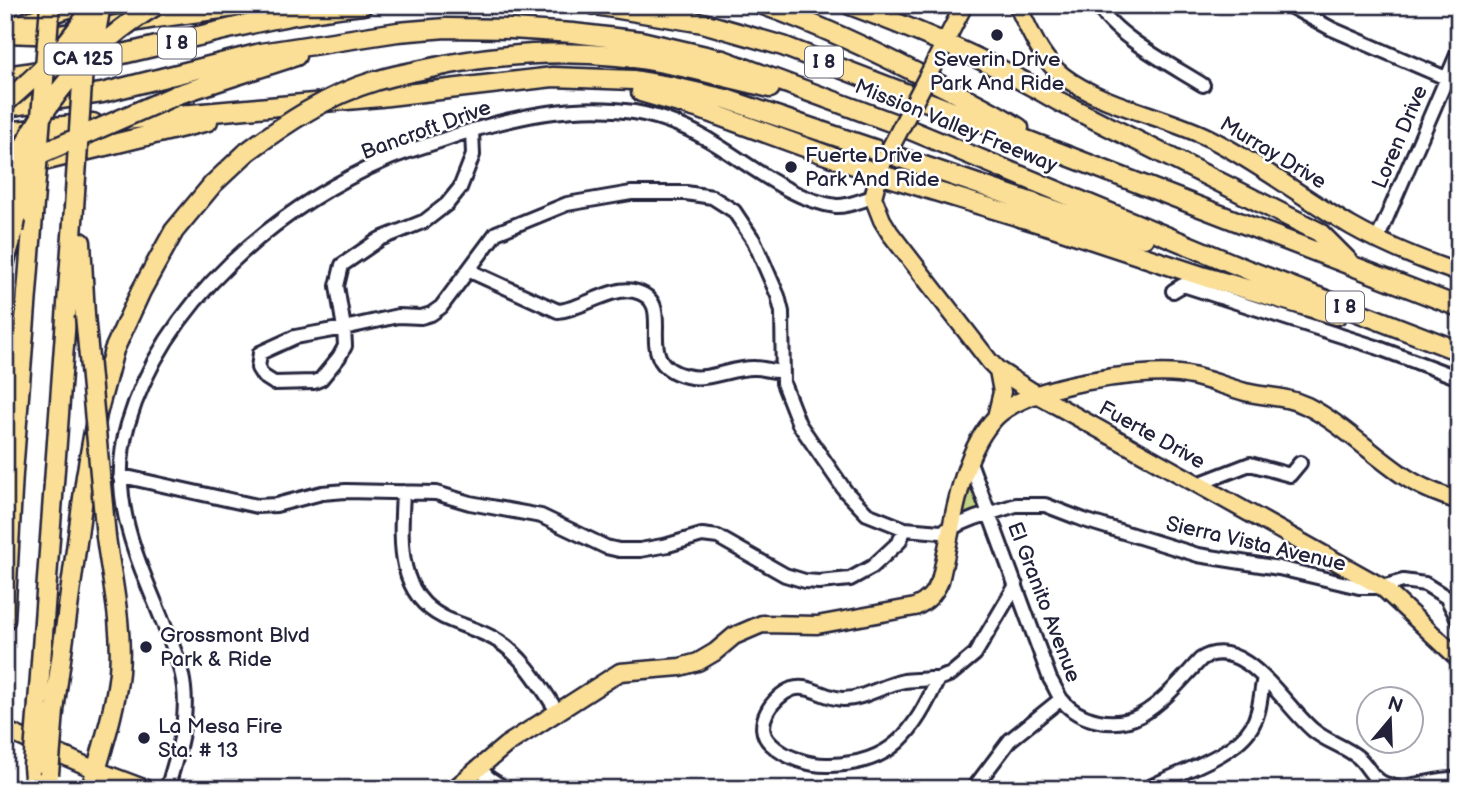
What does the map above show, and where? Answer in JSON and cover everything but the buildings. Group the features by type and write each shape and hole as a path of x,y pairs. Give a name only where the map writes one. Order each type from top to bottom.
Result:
{"highway":[{"name":"CA 125","path":"35,789 42,776 38,703 87,5"},
{"path":"5,105 62,48 93,5"},
{"path":"79,113 101,5"},
{"path":"5,187 29,134 69,77 106,41 157,5"},
{"path":"5,31 59,35 250,5"},
{"name":"Mission Valley Freeway","path":"595,5 703,23 783,46 1459,307"},
{"path":"764,5 843,37 989,108 1045,146"},
{"path":"850,5 946,42 1319,232 1353,266"},
{"name":"I 8","path":"5,76 100,61 290,16 351,6"},
{"name":"CA 125","path":"5,620 13,474 43,95 64,7"},
{"path":"5,31 64,7"},
{"name":"Mission Valley Freeway","path":"5,105 102,93 261,52 446,28 573,33 640,41 723,60 896,124 1248,270 1451,347"},
{"path":"5,168 176,95 349,39"},
{"path":"42,776 54,711 86,475 97,414 114,350 141,291 174,231 214,184 247,152 278,129 322,103 374,81 475,59 541,53 619,56 842,104"},
{"path":"5,131 509,84 553,77 602,78 702,93 1057,211 1248,270"},
{"path":"509,84 577,82 666,98 1205,277 1451,347"},
{"path":"5,261 43,95"},
{"path":"5,168 199,123 304,104"},
{"path":"74,208 80,228 85,316 106,537 119,639 119,672 114,703 91,789"}],"main road":[{"path":"873,197 881,168 964,5"},
{"name":"Murray Drive","path":"1017,5 1042,54 1072,82 1091,92 1206,136 1246,157 1350,225 1397,251 1459,273"},
{"name":"Fuerte Drive","path":"873,197 890,233 998,370 1036,394 1382,587 1459,659"},
{"path":"996,416 1002,392 998,370"},
{"path":"454,789 506,745 620,672 680,667 698,662 734,636 762,624 817,625 915,607 930,598 938,587 960,490 981,437 996,416 1015,402 1036,394 1088,381 1176,374 1284,398 1310,408 1339,426 1405,477 1432,492 1459,501"},
{"path":"5,730 146,789"}],"street":[{"path":"1098,5 1106,19 1119,31 1203,85"},
{"path":"1288,5 1332,29 1446,78"},
{"name":"Loren Drive","path":"1377,240 1459,50"},
{"name":"Bancroft Drive","path":"167,789 180,746 185,715 182,674 125,524 120,455 127,425 150,367 176,326 221,274 275,226 307,202 391,158 472,130 555,112 596,110 634,112 671,122 694,132 772,181 824,203 839,207 873,197"},
{"path":"344,328 337,286 342,265 380,239 425,221 447,204 460,188 473,155 472,130"},
{"name":"Sierra Vista Avenue","path":"344,328 345,346 339,358 321,379 314,382 279,384 270,382 260,372 257,363 260,353 295,337 398,316 421,317 431,314 441,307 470,271 485,244 496,233 567,204 631,193 712,197 728,205 754,241 778,296 782,312 781,371 799,424 846,492 867,514 905,529 933,533 1023,504 1045,505 1084,520 1198,555 1279,568 1359,587 1382,587 1403,581 1425,584 1446,597 1459,621"},
{"path":"470,271 558,311 571,310 621,291 641,293 656,308 654,342 660,356 669,368 682,375 697,378 755,368 770,372 781,371"},
{"path":"1173,291 1183,285 1376,347 1459,378"},
{"name":"El Granito Avenue","path":"970,462 1050,679 1061,699 1081,714 1096,720 1114,722 1132,719 1153,707 1201,659 1214,652 1229,654 1264,678 1309,727 1321,737 1353,753 1383,783 1401,786 1436,779 1459,779"},
{"path":"1198,484 1250,464 1290,475 1300,463"},
{"path":"120,478 131,478 257,506 276,505 308,496 346,491 436,493 470,503 531,513 606,547 619,550 640,550 668,545 702,534 718,537 785,575 804,581 837,582 850,579 872,567 899,542 905,529"},
{"path":"402,492 400,550 410,586 428,607 442,617 486,634 517,656 557,710"},
{"path":"938,679 911,728 881,755 843,765 814,765 769,744 764,725 768,708 774,700 790,690 798,688 812,690 827,697 853,698 903,681 938,679 951,674 975,654 1016,585"},
{"path":"1146,789 1202,763 1243,737 1253,725 1258,712 1264,678"},
{"path":"973,789 1010,740 1061,699"},
{"path":"479,768 506,789"}],"green space":[{"path":"969,485 972,485 983,514 960,523"}],"place":[{"name":"Severin Drive Park And Ride","path":"997,35"},
{"name":"Fuerte Drive Park And Ride","path":"791,167"},
{"name":"Grossmont Blvd Park & Ride","path":"146,647"},
{"name":"La Mesa Fire Sta. # 13","path":"144,738"}]}
